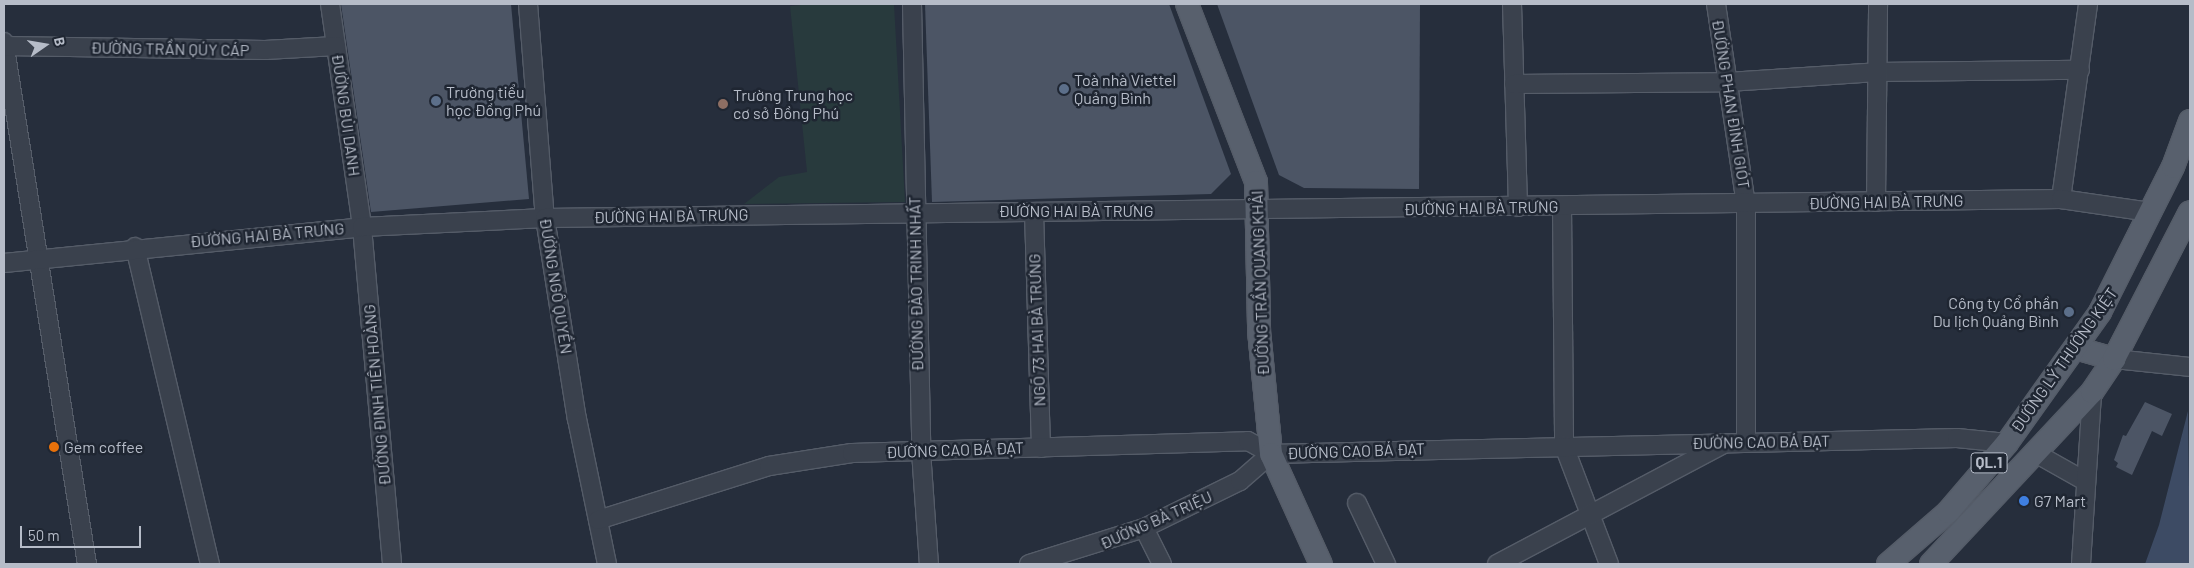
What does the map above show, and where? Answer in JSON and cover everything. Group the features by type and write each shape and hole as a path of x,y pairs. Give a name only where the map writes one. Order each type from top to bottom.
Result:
{"main road":[{"name":"ĐƯỜNG TRẦN QUANG KHẢI","path":"1187,4 1248,159 1259,211 1260,332 1272,454 1321,564"},
{"name":"ĐƯỜNG LÝ THƯỜNG KIỆT","path":"1888,564 1948,512 2007,443 2114,292 2190,121"},
{"name":"ĐƯỜNG LÝ THƯỜNG KIỆT","path":"1931,564 2037,454 2092,392 2114,359 2190,212"},
{"path":"2075,348 2114,359"}],"street":[{"name":"ĐƯỜNG BÙI DANH","path":"330,4 362,227"},
{"name":"ĐƯỜNG NGÔ QUYỀN","path":"528,4 545,218 607,564"},
{"name":"ĐƯỜNG ĐÀO TRINH NHẤT","path":"912,4 920,451 929,564"},
{"path":"1512,4 1518,207"},
{"name":"ĐƯỜNG PHAN ĐÌNH GIÓT","path":"1716,4 1746,204 1746,442"},
{"path":"1876,202 1878,4"},
{"path":"2062,199 2088,4"},
{"path":"4,42 35,258 86,564"},
{"name":"ĐƯỜNG TRẦN QÚY CÁP","path":"4,46 265,50 336,46"},
{"path":"1514,84 1728,82 1877,72 2080,70"},
{"name":"ĐƯỜNG HAI BÀ TRƯNG","path":"4,263 135,247 362,227 545,218 915,212 1259,211 2062,199 2150,212"},
{"path":"1562,206 1564,446 1588,517 1609,564"},
{"name":"NGÕ 73 HAI BÀ TRƯNG","path":"1034,212 1041,448"},
{"name":"ĐƯỜNG ĐINH TIÊN HOÀNG","path":"362,227 392,564"},
{"path":"135,247 210,564"},
{"path":"2114,359 2190,367"},
{"path":"2081,564 2092,392"},
{"name":"ĐƯỜNG CAO BÁ ĐẠT","path":"598,520 769,466 820,456 1248,441 1272,454 1957,438 2007,443"},
{"path":"1498,564 1727,442"},
{"name":"ĐƯỜNG BÀ TRIỆU","path":"1029,564 1144,528 1240,481 1272,454"},
{"path":"2037,454 2085,481"},
{"path":"1357,503 1386,564"},
{"path":"1144,528 1162,564"}],"shaded area":[{"path":"812,4 894,4 905,202 744,204 779,177 807,172 790,6"}],"water":[{"path":"2188,411 2190,564 2145,564 2159,525"}],"building":[{"name":"Trường tiểu học Đồng Phú","path":"341,4 511,4 529,199 371,212"},
{"name":"Toà nhà Viettel Quảng Bình","path":"925,4 1169,4 1231,174 1211,194 932,202"},
{"path":"1217,4 1420,4 1419,189 1304,188 1279,175"},
{"path":"2145,402 2172,414 2162,436 2152,431 2132,475 2116,467 2118,463 2114,460 2123,435 2126,436"}],"place":[{"name":"Toà nhà Viettel Quảng Bình","path":"1064,89"},
{"name":"Trường tiểu học Đồng Phú","path":"436,101"},
{"name":"Trường Trung học cơ sở Đồng Phú","path":"723,104"},
{"name":"Công ty Cổ phần Du lịch Quảng Bình","path":"2069,312"},
{"name":"Gem coffee","path":"54,447"},
{"name":"G7 Mart","path":"2024,501"}]}
